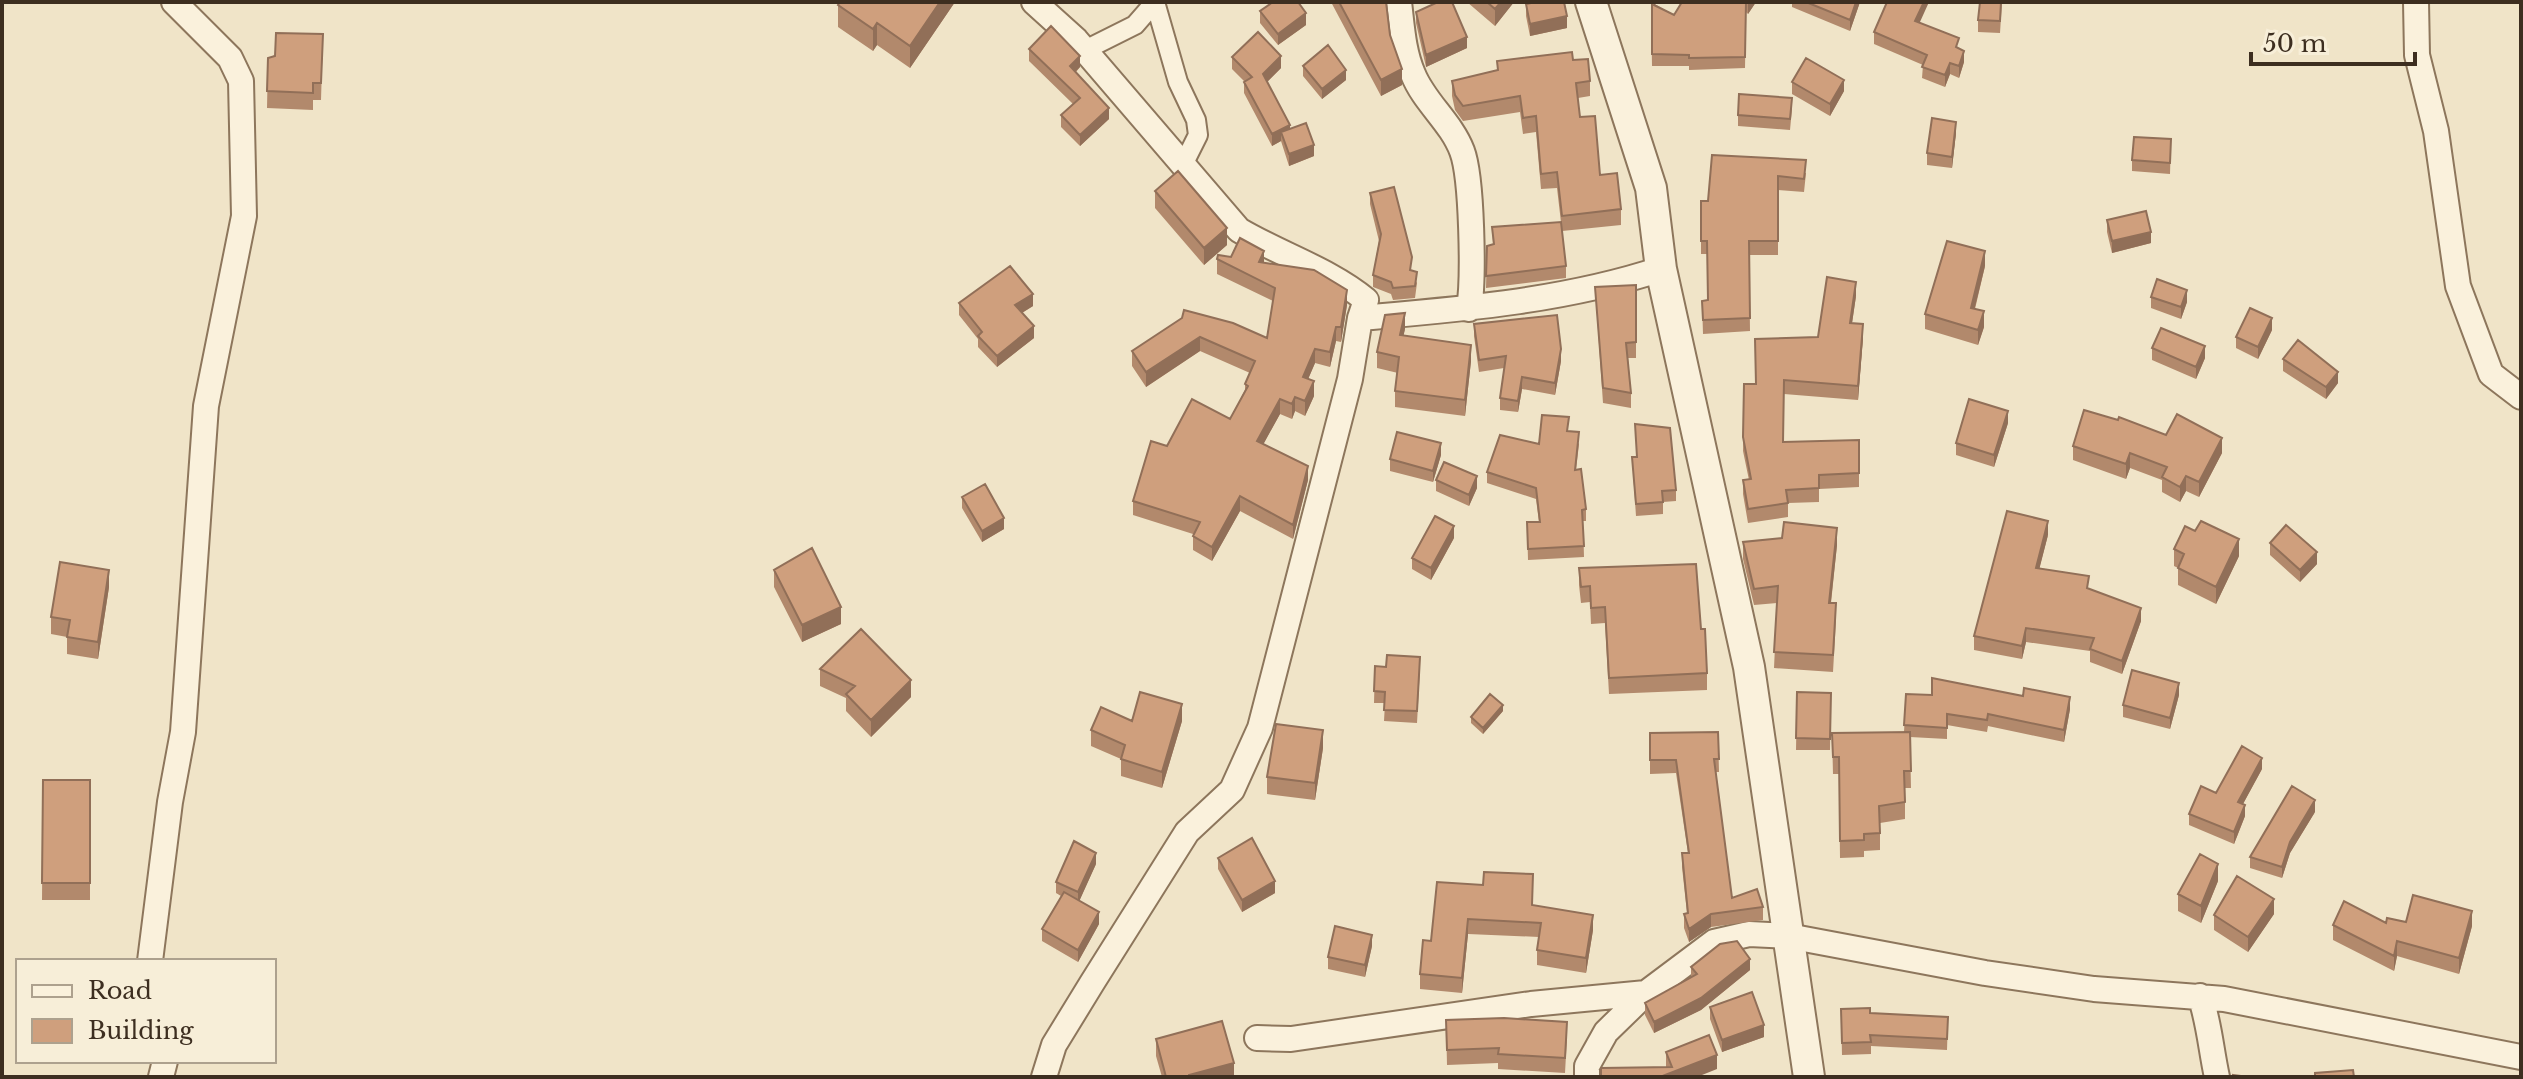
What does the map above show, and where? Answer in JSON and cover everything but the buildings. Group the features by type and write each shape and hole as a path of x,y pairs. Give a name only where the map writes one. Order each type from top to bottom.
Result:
{"street":[{"path":"150,959 170,802 183,732 206,406 244,216 241,81 230,58 174,2"},
{"path":"1034,2 1085,50 1239,230 1340,278 1366,300 1350,379 1260,728 1232,790 1187,832 1054,1045 1044,1077"},
{"path":"1085,50 1135,25 1155,2"},
{"path":"1155,2 1178,82 1196,120 1198,135 1183,165"},
{"path":"1399,2 1403,42 1413,76 1453,130 1464,155 1474,277 1469,309"},
{"path":"1591,2 1651,188 1661,269 1749,667 1809,1077"},
{"path":"2416,2 2417,55 2436,131 2458,286 2473,335 2491,374 2521,397"},
{"path":"1360,318 1469,309 1607,287 1661,269"},
{"path":"1587,1077 1587,1066 1606,1032 1646,993 1714,942 1749,934 1788,936 1985,973 2094,989 2200,996 2521,1057"},
{"path":"1257,1038 1291,1039 1531,1004 1646,993"},
{"path":"2200,996 2208,1018 2208,1044 2217,1077"}]}
